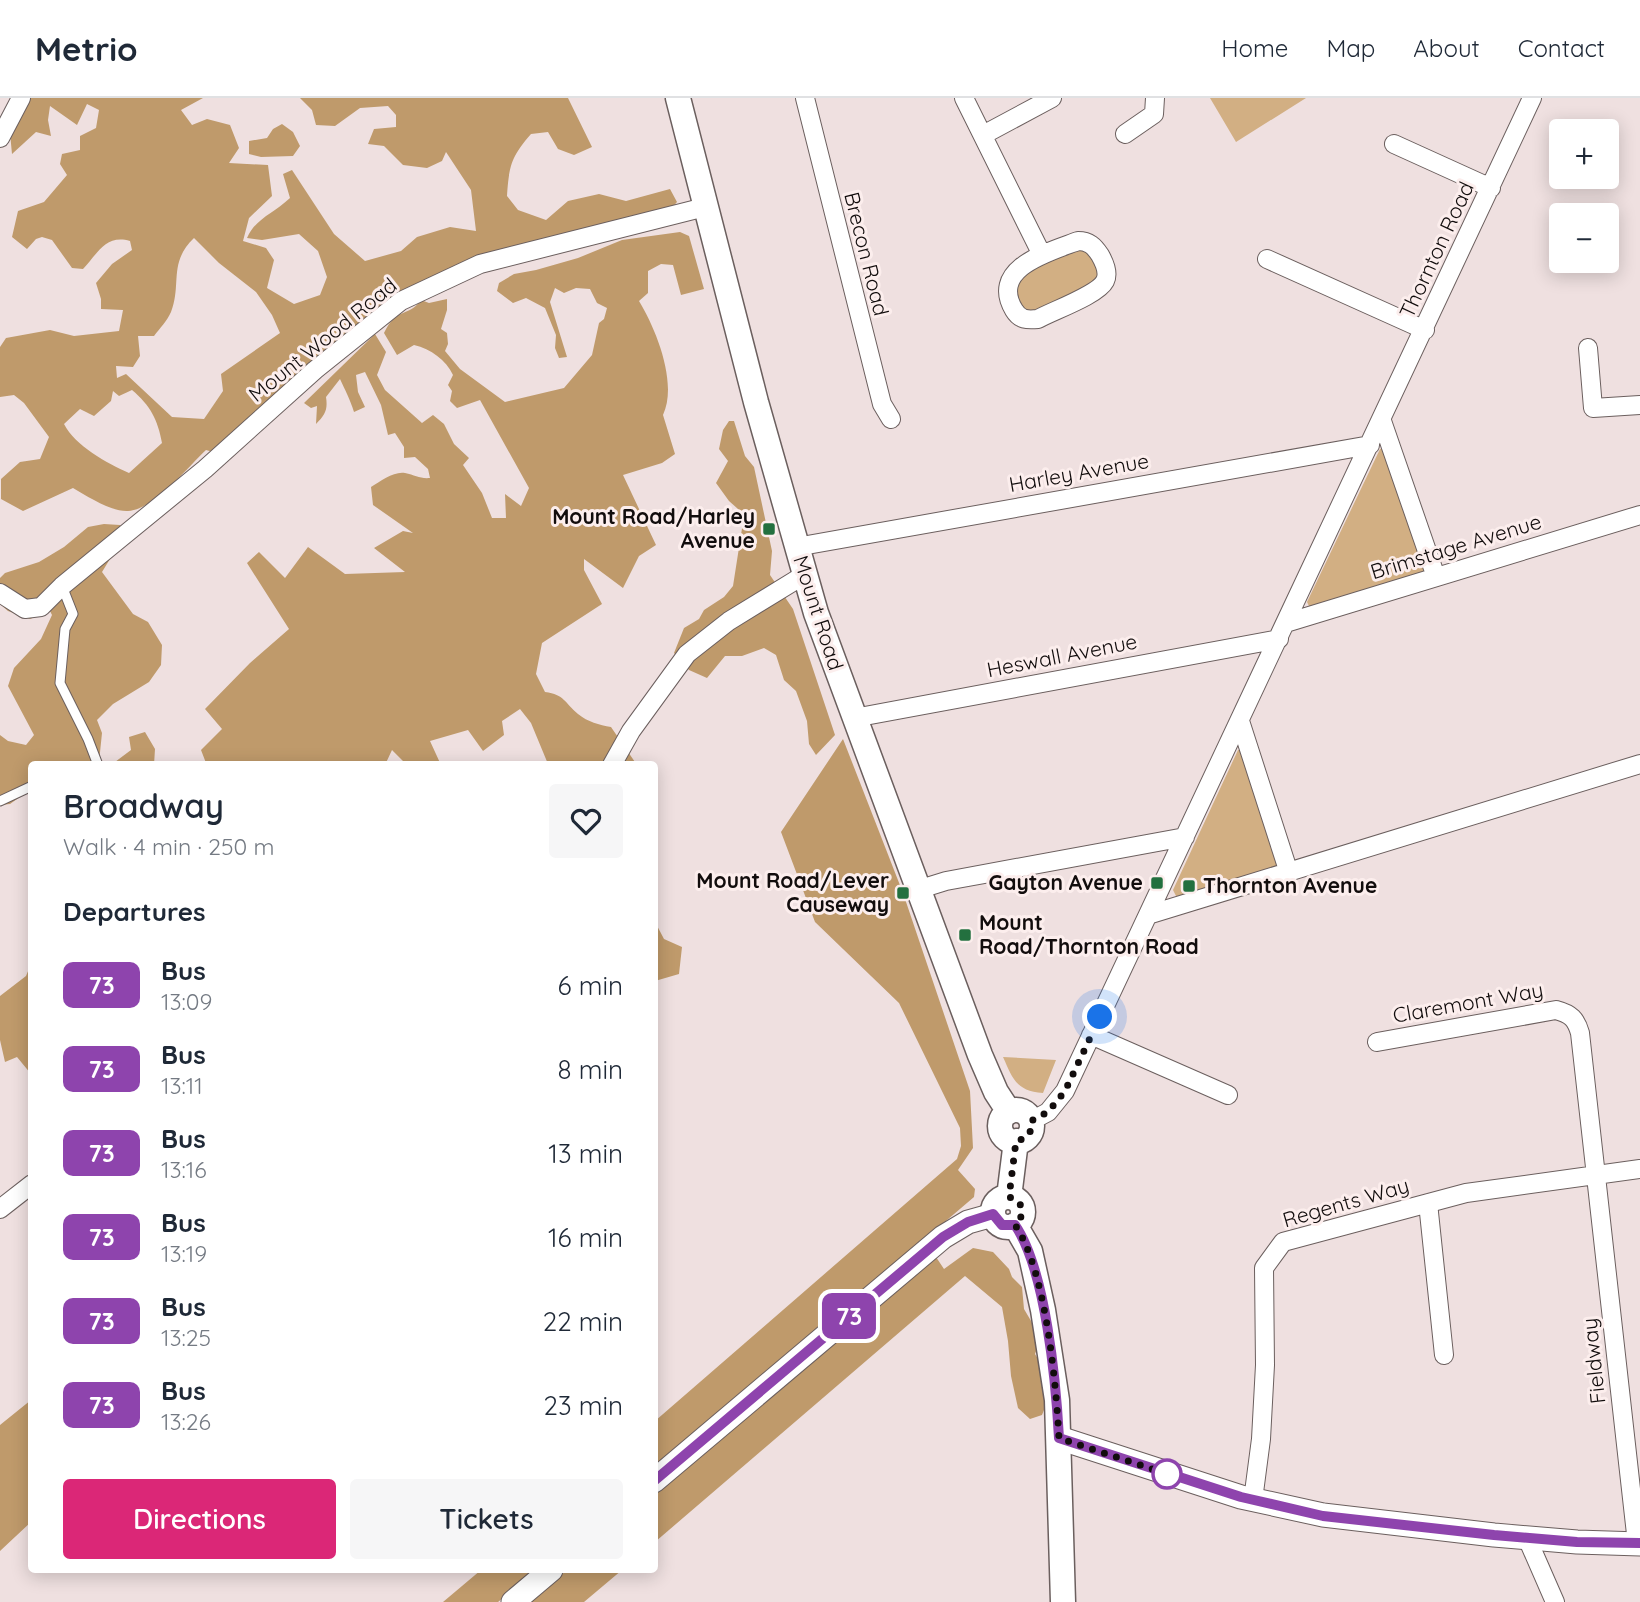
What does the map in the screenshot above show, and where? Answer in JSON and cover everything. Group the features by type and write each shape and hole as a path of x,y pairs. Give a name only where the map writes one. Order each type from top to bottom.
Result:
{"main road":[{"name":"Mount Road","path":"678,98 796,547 816,613 980,1055 996,1092 1020,1116"},
{"path":"1020,1116 1001,1120 1001,1130 1006,1138 1016,1141 1006,1212 1030,1251 1057,1400 1063,1602"}],"street":[{"path":"0,138 21,98"},
{"name":"Brecon Road","path":"804,98 882,404 891,419"},
{"path":"964,98 1041,255"},
{"path":"983,135 1052,98"},
{"path":"1125,134 1154,114 1155,98"},
{"name":"Thornton Road","path":"1020,1116 1048,1112 1065,1091 1532,98"},
{"path":"1394,144 1491,188"},
{"name":"Mount Wood Road","path":"0,593 25,609 41,607 62,586 205,469 315,370 401,301 480,264 705,207"},
{"path":"1078,241 1087,241 1102,258 1106,270 1105,281 1097,289 1038,319 1027,320 1019,316 1013,308 1007,294 1008,281 1012,275 1041,255 1078,241"},
{"path":"1267,259 1425,330"},
{"path":"1588,348 1593,408 1640,405"},
{"path":"1382,421 1436,577"},
{"name":"Harley Avenue","path":"796,547 1370,444"},
{"name":"Brimstage Avenue","path":"1283,631 1436,577 1640,515"},
{"path":"614,761 631,731 688,654 729,621 804,575"},
{"name":"Heswall Avenue","path":"854,718 1283,631"},
{"path":"1240,721 1289,873"},
{"path":"1148,915 1640,764"},
{"path":"917,890 946,881 1185,837"},
{"name":"Claremont Way","path":"1377,1042 1556,1010 1568,1013 1577,1021 1580,1033 1597,1174"},
{"path":"1091,1035 1228,1095"},
{"name":"Regents Way","path":"1253,1500 1261,1439 1265,1365 1264,1268 1283,1242 1466,1193 1640,1169"},
{"name":"Fieldway","path":"1597,1174 1633,1447 1639,1543"},
{"path":"0,1209 28,1187"},
{"path":"1428,1203 1444,1355"},
{"path":"658,1478 943,1237 968,1222 1006,1212"},
{"path":"1059,1438 1253,1500 1323,1516 1527,1538 1639,1543"},
{"path":"1527,1538 1555,1602"},
{"path":"513,1602 547,1573"}],"lane":[{"path":"62,586 73,614 65,629 60,683 96,761"},
{"path":"0,801 28,788"}],"shaded area":[{"path":"28,98 203,98 181,110 192,125 207,119 230,125 239,148 229,163 268,165 272,196 249,218 243,241 266,248 274,260 267,288 294,304 320,295 327,277 318,251 299,234 262,240 247,238 260,221 290,198 283,174 292,170 334,234 365,261 401,251 417,237 450,227 476,231 471,190 446,152 442,161 427,168 403,165 384,146 368,144 374,129 396,127 396,115 388,106 360,108 335,126 316,125 312,110 300,98 568,98 592,147 574,155 558,149 548,132 531,134 515,156 509,177 507,196 518,210 546,220 568,201 599,194 626,201 670,189 677,202 670,210 426,282 230,457 206,450 159,496 138,509 114,509 73,488 23,511 1,499 1,479 20,462 40,459 49,437 24,403 14,395 0,397 0,347 6,338 50,330 74,336 119,331 123,310 101,309 96,283 112,264 132,250 130,241 115,240 103,246 83,269 72,268 52,240 42,237 36,239 27,249 12,237 18,211 44,202 67,175 60,164 62,154 80,150 80,136 96,128 99,110 87,104 77,125 50,106 48,120 51,136 36,132 12,154 10,133","holes":["194,238 219,263 256,292 272,315 280,333 221,374 223,391 204,419 172,417 126,374 117,378 116,366 133,367 140,356 138,336 154,336 168,318 174,302 178,265 186,247","132,390 144,401 152,414 162,443 129,473 84,447 64,424 80,409 94,416 111,401 113,391 119,396"]},
{"path":"1210,98 1306,98 1236,142"},
{"path":"282,124 293,132 300,146 293,156 261,157 249,154 249,141 267,138 273,129"},
{"path":"680,232 689,236 704,289 681,295 673,265 661,264 648,271 648,293 639,301 663,356 668,388 663,415 675,454 662,463 623,475 656,545 639,556 623,588 584,559 584,570 602,604 542,643 536,674 545,692 561,697 586,719 611,727 634,761 547,761 531,723 520,709 502,721 504,735 483,751 468,730 430,741 439,761 403,761 392,750 387,761 205,761 201,750 222,729 205,709 250,663 289,629 247,563 259,552 285,578 308,547 345,574 405,572 374,548 403,531 413,533 373,505 371,487 401,473 430,478 428,469 415,457 404,458 404,447 395,433 388,435 381,405 365,372 356,375 358,392 365,407 354,412 340,379 326,397 325,412 316,424 317,406 311,408 304,403 375,334 386,352 377,375 385,390 422,423 433,415 444,424 454,444 469,458 463,465 482,493 492,518 506,518 505,494 521,506 529,488 480,400 457,408 450,401 452,391 448,385 453,375 442,360 432,352 414,345 397,355 384,333 393,319 412,309 421,300 429,303 447,299 447,310 441,329 447,333 448,344 445,351 460,369 505,402 564,388 592,355 599,323 604,319 607,308 597,303 590,289 576,288 564,293 555,288 550,302 567,357 559,358 555,348 556,335 545,308 526,298 513,303 497,291 499,283 514,274 578,258 622,240"},
{"path":"1081,248 1089,251 1100,267 1098,282 1026,315 1011,284 1044,263"},
{"path":"729,421 734,421 745,456 754,467 772,551 770,575 793,609 835,735 816,755 809,744 807,721 796,691 784,680 776,655 764,648 742,656 725,656 707,678 689,670 674,653 684,628 699,619 704,610 724,597 733,586 743,522 738,509 716,483 728,461 719,449 723,430"},
{"path":"1386,448 1427,575 1310,608 1307,602 1380,449"},
{"path":"120,525 130,536 113,554 102,572 133,614 148,622 162,645 161,665 149,682 113,704 97,720 102,733 99,761 28,761 28,791 10,804 0,805 0,735 8,741 26,745 34,735 8,686 14,668 41,639 52,615 50,611 30,619 8,611 0,604 0,578 5,573 39,562 64,547 88,527"},
{"path":"145,732 155,749 154,761 116,761 131,750 129,737"},
{"path":"843,739 903,893 970,1091 973,1148 958,1170 975,1189 974,1197 658,1466 658,1418 957,1159 961,1146 960,1128 899,1003 815,922 781,832"},
{"path":"1238,750 1242,750 1281,870 1177,898 1173,890"},
{"path":"658,928 664,939 682,947 679,974 658,980"},
{"path":"28,971 28,1070 17,1057 5,1062 0,1040 0,996 26,976"},
{"path":"1003,1057 1056,1060 1043,1093 1021,1087"},
{"path":"973,1248 993,1252 1022,1287 1024,1309 1034,1326 1038,1346 1035,1354 1046,1384 1042,1415 1030,1419 1018,1408 1002,1307 965,1276 658,1539 658,1492 934,1254 944,1269"},
{"path":"28,1402 28,1525 0,1551 0,1425"},
{"path":"477,1573 532,1573 498,1602 443,1602"},
{"path":"564,1573 618,1573 584,1602 530,1602"}],"bus line":[{"name":"73","path":"658,1478 943,1237 968,1222 993,1214 998,1223 1015,1225 1030,1251 1051,1358 1059,1438 1241,1497 1323,1516 1494,1535 1577,1542 1640,1543"}],"place":[{"name":"Mount Road/Harley Avenue","path":"769,529"},
{"name":"Gayton Avenue","path":"1157,883"},
{"name":"Thornton Avenue","path":"1189,886"},
{"name":"Mount Road/Lever Causeway","path":"903,893"},
{"name":"Mount Road/Thornton Road","path":"965,935"}],"route":[{"path":"1100,1017 1065,1091 1048,1112 1031,1121 1028,1136 1016,1141 1009,1197 1021,1204 1023,1213 1015,1225 1030,1251 1043,1310 1057,1400 1059,1438 1167,1474"}]}
